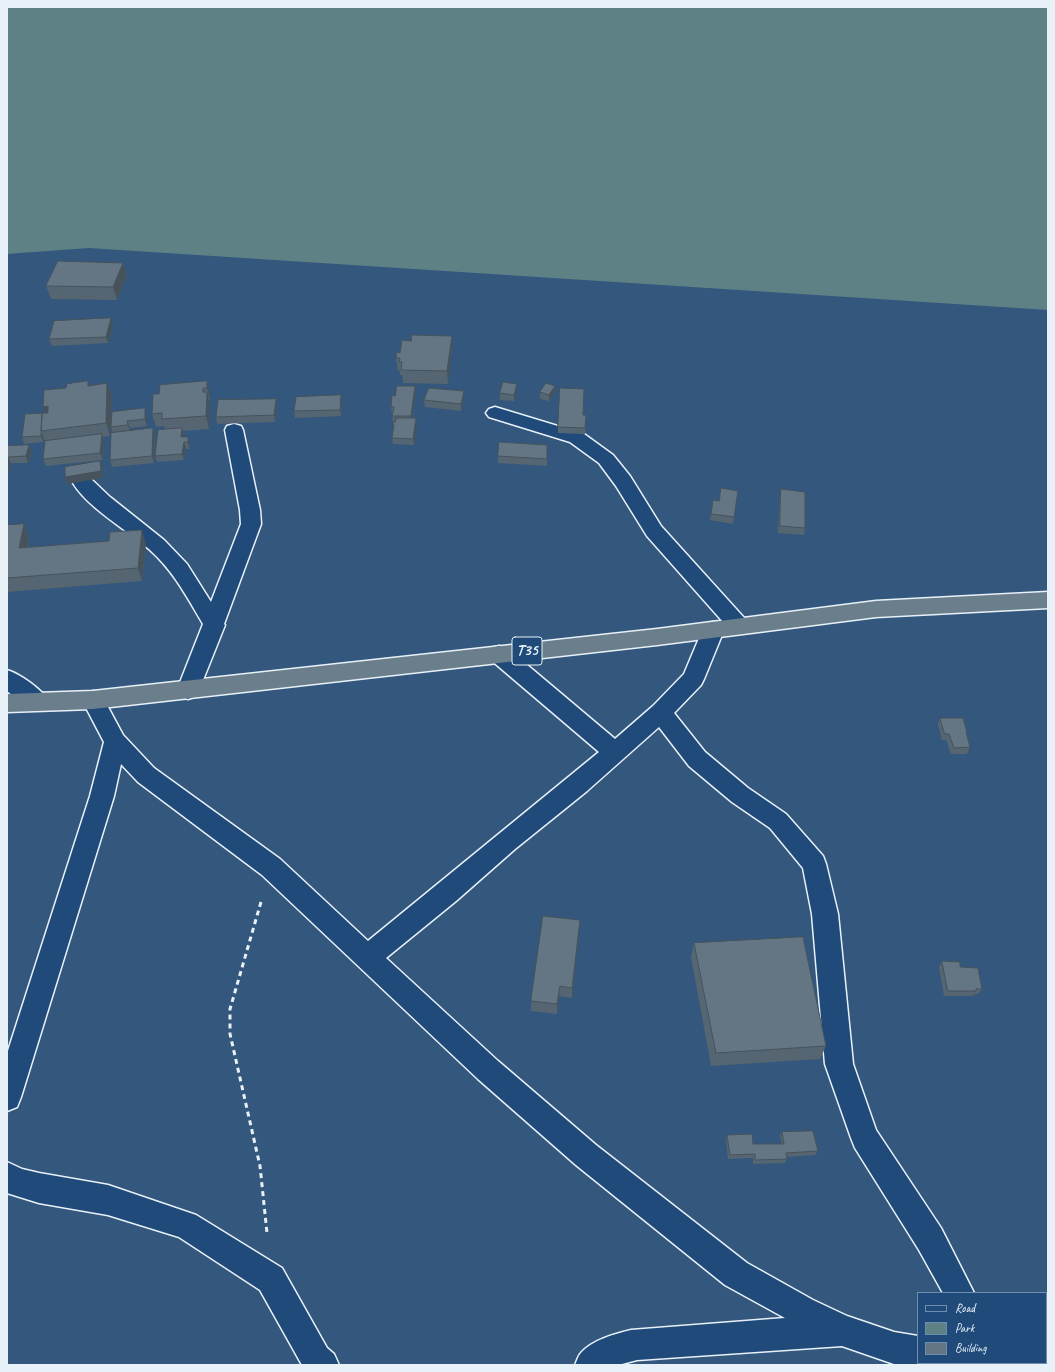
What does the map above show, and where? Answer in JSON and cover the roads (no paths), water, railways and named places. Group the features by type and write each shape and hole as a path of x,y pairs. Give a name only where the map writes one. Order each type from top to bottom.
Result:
{"highway":[{"name":"T35","path":"7,703 93,700 188,690 713,630 876,609 1048,600"}],"street":[{"path":"495,413 577,438 606,459 623,481 654,531 739,626"},
{"path":"188,690 251,524 250,510 234,430"},
{"path":"83,483 105,504 168,555 178,566 214,624"},
{"path":"368,957 447,893 506,842 579,784 661,712 693,679 713,630"},
{"path":"499,654 615,752"},
{"path":"7,679 38,702"},
{"path":"93,700 115,742 146,775 271,867 488,1070 586,1155 736,1274 842,1330 894,1348 917,1352"},
{"path":"661,712 697,759 740,795 778,821 814,864 825,914 839,1064 865,1138 930,1239 958,1292"},
{"path":"7,1097 102,796 115,742"},
{"path":"7,1176 15,1182 38,1188 108,1200 186,1225 271,1279 316,1359 323,1365"},
{"path":"591,1365 600,1356 637,1344 842,1330"},
{"path":"991,1364 995,1365"}]}
